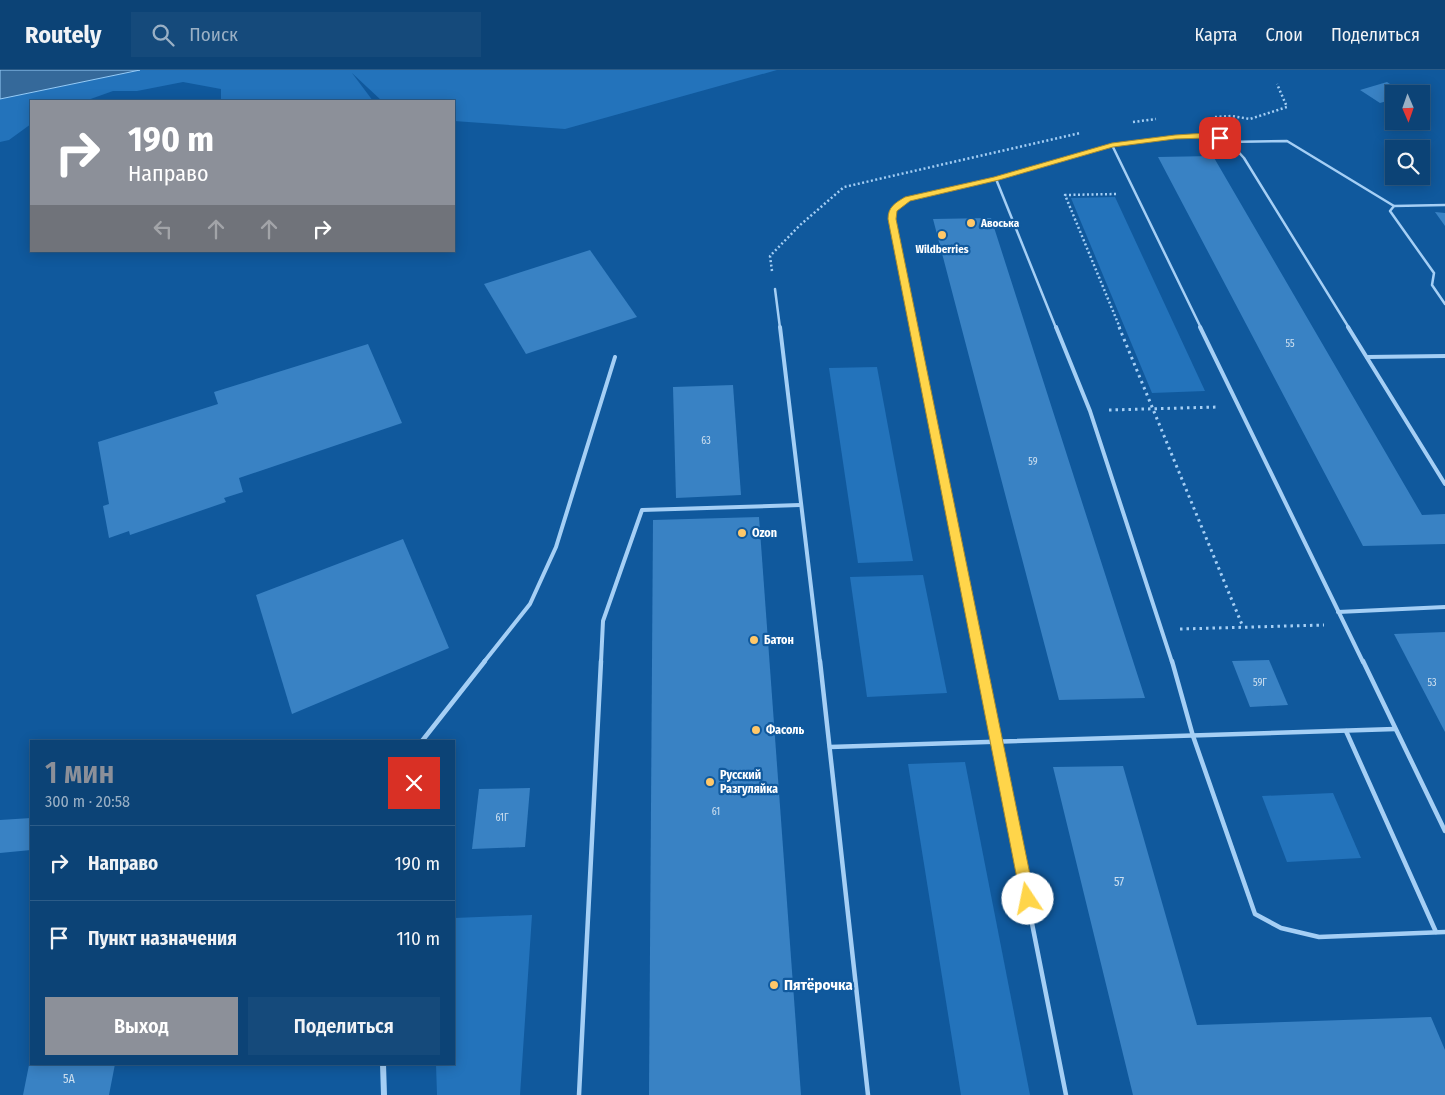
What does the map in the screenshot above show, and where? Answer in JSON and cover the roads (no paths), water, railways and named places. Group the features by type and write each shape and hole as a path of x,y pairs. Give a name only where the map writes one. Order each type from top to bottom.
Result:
{"street":[{"path":"382,1065 384,1095"}],"lane":[{"path":"1066,1095 892,219 892,211 897,205 908,199 996,179 1112,145 1175,137 1199,136 1220,138 1244,158 1445,484"},
{"path":"1225,142 1287,141 1394,206 1445,204"},
{"path":"1112,145 1445,832"},
{"path":"996,179 1090,411 1163,630 1193,736 1256,914 1281,928 1319,937 1445,932"},
{"path":"1394,206 1390,211 1434,273 1432,285 1445,304"},
{"path":"775,289 830,748 868,1095"},
{"path":"1367,357 1445,356"},
{"path":"423,740 530,604 556,547 615,357"},
{"path":"579,1095 603,620 642,510 800,506"},
{"path":"1338,612 1445,607"},
{"path":"830,748 1395,729"},
{"path":"1346,731 1436,932"}],"place":[{"name":"Авоська","path":"971,223"},
{"name":"Wildberries","path":"942,235"},
{"name":"Ozon","path":"742,533"},
{"name":"Батон","path":"754,640"},
{"name":"Фасоль","path":"756,730"},
{"name":"Русский Разгуляйка","path":"710,782"},
{"name":"Пятёрочка","path":"774,985"}]}
